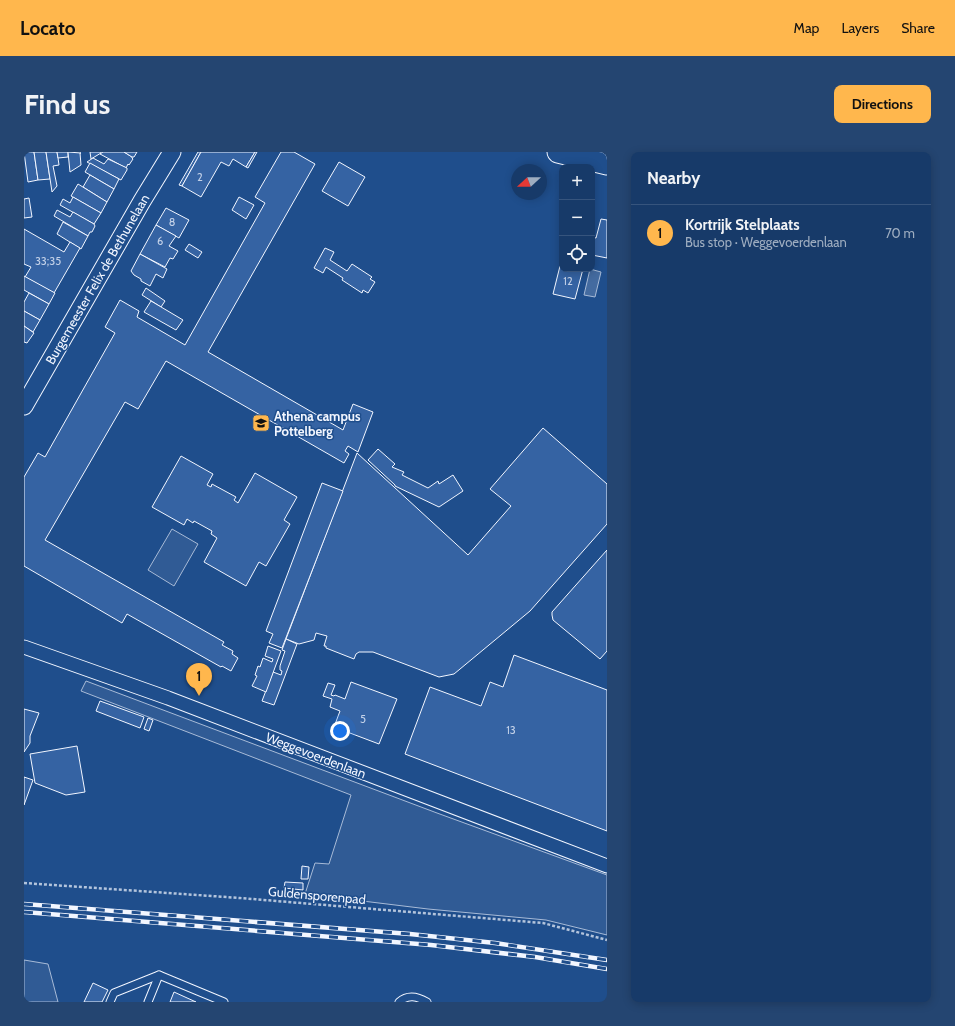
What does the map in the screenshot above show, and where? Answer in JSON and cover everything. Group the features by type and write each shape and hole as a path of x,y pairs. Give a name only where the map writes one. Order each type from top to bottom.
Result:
{"main road":[{"path":"558,152 607,164"}],"street":[{"name":"Burgemeester Felix de Bethunelaan","path":"24,406 142,201 172,152"},
{"name":"Weggevoerdenlaan","path":"24,647 168,698 607,866"}],"lane":[{"path":"110,1002 114,993 159,975 224,1002"},
{"path":"148,1002 159,975"},
{"path":"399,1002 404,998 412,997 422,999 427,1002"}],"path":[{"name":"Guldensporenpad","path":"24,882 543,923 607,940"}],"shaded area":[{"path":"595,270 601,272 595,297 584,295 589,272 595,272"},
{"path":"172,529 198,544 174,586 148,570"},
{"path":"86,681 437,813 607,875 607,935 546,920 428,909 305,894 315,863 329,864 351,795 81,691"},
{"path":"24,960 48,964 58,1002 24,1002"}],"building":[{"path":"24,152 34,152 38,180 28,182"},
{"path":"34,152 46,152 50,179 38,180"},
{"path":"46,152 57,152 58,158 59,165 53,166 57,186 52,192"},
{"path":"57,152 68,152 68,157 58,158"},
{"path":"68,152 81,153 81,165 70,172"},
{"path":"90,152 101,152 101,153 91,159"},
{"path":"103,152 124,152 133,159 126,168 100,154"},
{"path":"124,152 137,152 134,157 132,157"},
{"path":"198,152 201,152 182,186 179,185"},
{"path":"201,152 255,152 246,167 233,159 229,166 221,162 201,197 182,186"},
{"path":"255,152 257,152 248,168 246,167"},
{"path":"281,152 294,152 315,164 208,352 343,430 353,404 373,412 358,452 348,446 345,451 349,454 344,463 166,361 138,409 125,402 45,540 224,642 222,645 233,651 232,654 238,658 231,671 222,666 221,667 127,614 122,623 24,566 24,477 38,453 45,457 115,333 105,327 120,300 139,311 137,317 185,345 265,203 255,197"},
{"path":"93,158 104,164 108,159 127,168 127,170 121,180 87,162"},
{"path":"339,162 365,177 348,206 322,191"},
{"path":"90,163 119,179 114,189 85,172"},
{"path":"90,175 114,189 107,202 83,187"},
{"path":"78,184 107,202 101,213 71,196"},
{"path":"73,197 101,213 94,224 60,205 63,199 70,203"},
{"path":"239,197 254,205 246,219 232,210"},
{"path":"29,198 32,217 24,218 24,199"},
{"path":"166,208 189,220 179,238 156,225"},
{"path":"57,210 70,217 73,212 94,224 95,226 92,232 90,232 88,236 54,216"},
{"path":"601,219 607,220 607,258 595,256 596,238"},
{"path":"63,222 88,236 81,249 57,234"},
{"path":"156,225 176,236 169,246 178,251 173,259 170,258 165,267 140,254"},
{"path":"24,229 64,252 70,242 80,248 54,293 25,277 31,267 24,264"},
{"path":"189,244 202,252 198,258 185,250"},
{"path":"325,248 334,252 330,260 347,271 352,264 372,277 370,279 375,282 368,293 363,290 362,293 326,267 323,273 314,268"},
{"path":"140,254 167,269 163,278 156,274 150,286 141,281 141,279 134,275 131,271"},
{"path":"559,270 559,272 582,272 575,299 553,294"},
{"path":"24,276 55,293 49,304 24,290"},
{"path":"146,288 165,301 161,307 142,295"},
{"path":"29,293 49,304 40,320 24,311 24,302"},
{"path":"151,301 183,320 176,330 144,312"},
{"path":"24,311 40,320 33,332 24,326"},
{"path":"24,326 34,333 27,343 24,342"},
{"path":"543,428 607,484 607,524 530,611 454,674 439,677 373,652 359,652 356,654 354,659 326,648 326,646 324,646 327,636 316,633 314,640 299,644 286,639 357,453 468,555 511,506 490,489"},
{"path":"378,449 395,464 392,467 404,472 402,475 428,488 438,481 439,484 453,475 463,491 439,507 395,486 368,460"},
{"path":"181,456 213,474 207,485 211,487 212,484 236,497 234,500 238,503 255,473 297,497 284,520 290,524 266,566 259,562 246,586 204,562 217,538 211,534 212,531 194,521 193,523 187,519 184,525 152,507"},
{"path":"322,483 343,491 282,648 269,643 273,634 266,631"},
{"path":"607,550 607,651 600,659 553,620 552,612"},
{"path":"286,639 297,644 274,705 262,701 273,672 281,675 282,671 280,670 280,666 285,651 282,650"},
{"path":"268,646 281,651 266,692 252,686 257,676 255,675 258,666 260,667 263,658 272,662 273,659 265,656"},
{"path":"514,655 607,690 607,831 405,754 430,687 481,706 490,682 503,687"},
{"path":"351,682 397,699 379,744 334,727 340,711 330,707 332,699 323,696 328,683 335,685 331,695 345,699"},
{"path":"100,701 144,717 140,728 96,711"},
{"path":"24,709 39,713 30,736 30,743 24,752"},
{"path":"148,718 153,720 149,731 144,729"},
{"path":"77,746 85,792 66,795 35,783 30,754"},
{"path":"24,777 33,780 24,805"},
{"path":"302,866 309,867 308,879 301,879"},
{"path":"285,882 303,883 303,890 284,888"},
{"path":"93,983 108,990 102,1002 84,1002"},
{"path":"174,992 196,1002 170,1002"}],"railway":[{"path":"24,904 410,934 495,943 607,960"},
{"path":"24,912 431,945 535,957 607,969"}],"place":[{"name":"Athena campus Pottelberg","path":"261,423"},
{"name":"Kortrijk Stelplaats","path":"199,696"}]}
